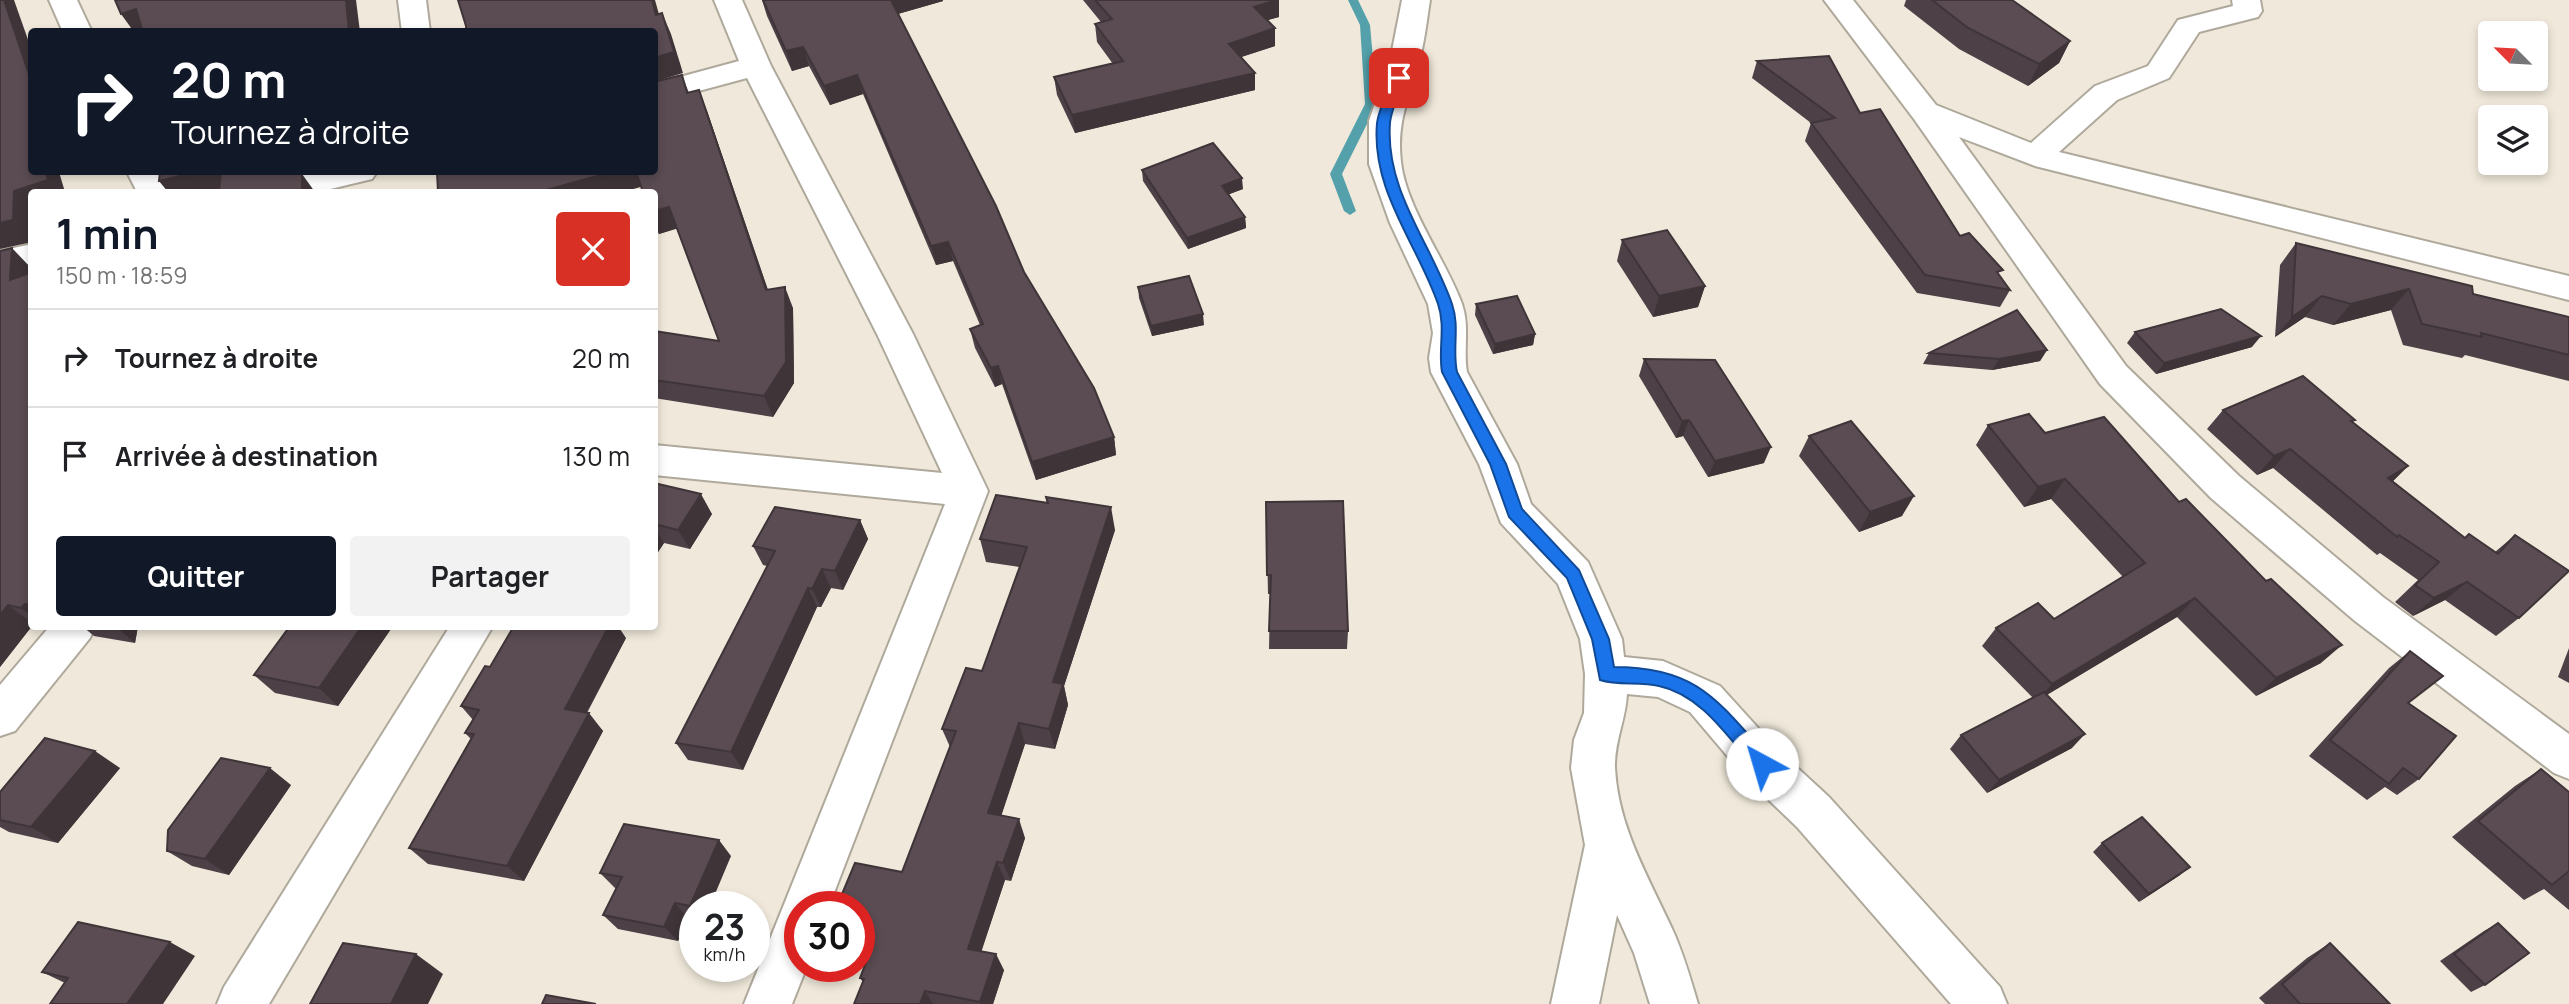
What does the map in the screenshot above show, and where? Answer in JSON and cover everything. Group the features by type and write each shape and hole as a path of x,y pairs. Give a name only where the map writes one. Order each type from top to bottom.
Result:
{"street":[{"path":"63,0 76,28"},
{"path":"412,0 416,28"},
{"path":"728,0 756,66 895,334 969,491 812,891"},
{"path":"1416,0 1406,56 1384,121 1385,164 1406,223 1445,304 1451,333 1447,358 1449,372 1498,464 1515,512 1574,574 1601,639 1606,674 1605,713 1596,740 1593,768 1608,845 1657,949 1674,1004"},
{"path":"1838,0 1924,112 2113,375 2225,487 2369,609 2569,759"},
{"path":"2035,156 2106,93 2159,72 2188,26 2248,11 2246,0"},
{"path":"658,93 756,66"},
{"path":"1924,112 2035,156 2569,288"},
{"path":"287,189 348,175"},
{"path":"0,263 28,256"},
{"path":"658,460 969,491"},
{"path":"0,718 72,630"},
{"path":"241,1004 470,630"},
{"path":"1606,674 1663,679 1705,699 1762,764 1814,811 1983,1004"},
{"path":"1575,1004 1608,845"},
{"path":"768,1004 784,963"}],"building":[{"path":"0,0 4,0 28,71 28,175 47,175 48,180 14,191 13,220 0,223"},
{"path":"115,0 346,0 349,28 142,28 136,9 121,14"},
{"path":"458,0 652,0 656,15 662,13 674,52 658,57 658,28 466,26"},
{"path":"763,0 891,0 996,206 1024,272 1094,388 1114,437 1032,462 998,366 991,368 970,329 983,324 948,242 931,246 857,75 824,86 803,47 786,51"},
{"path":"1095,0 1277,0 1254,7 1275,28 1229,44 1255,73 1072,115 1054,77 1123,61 1095,24 1112,19"},
{"path":"1932,0 2012,0 2070,41 2039,64 1968,28"},
{"path":"1829,56 1860,113 1880,109 1960,236 1969,233 2003,270 1997,272 2010,290 1925,275 1811,123 1835,118 1757,61"},
{"path":"682,75 687,93 699,90 766,290 785,287 786,362 764,396 658,381 658,332 719,341 669,207 658,210 658,189 642,189 637,175 658,175 658,81"},
{"path":"1213,143 1242,178 1222,186 1245,217 1187,238 1142,170"},
{"path":"160,175 184,175 159,181"},
{"path":"221,175 302,175 302,189 219,189"},
{"path":"437,175 601,175 550,189 438,189"},
{"path":"1667,230 1705,286 1659,296 1622,240"},
{"path":"2296,243 2472,286 2473,294 2569,317 2569,355 2481,333 2482,337 2422,324 2409,289 2351,304 2322,296 2292,317"},
{"path":"12,248 10,280 28,273 28,604 21,608 8,605 0,615 0,251"},
{"path":"1189,276 1203,314 1151,326 1138,287"},
{"path":"1517,296 1535,334 1495,344 1476,304"},
{"path":"2221,309 2261,336 2164,363 2135,332"},
{"path":"2017,310 2047,350 1999,359 1929,353"},
{"path":"1644,359 1715,360 1771,447 1715,461 1689,420 1682,421"},
{"path":"2303,376 2355,420 2351,421 2408,466 2388,478 2465,538 2469,534 2498,554 2515,535 2569,571 2519,618 2467,582 2434,598 2415,585 2439,562 2399,535 2397,537 2290,449 2274,456 2223,410"},
{"path":"2029,414 2045,433 2104,417 2179,502 2186,499 2266,581 2271,579 2342,645 2276,678 2195,598 2052,684 1996,628 2038,603 2054,619 2145,563 2065,479 2038,487 1988,425"},
{"path":"1851,421 1914,496 1870,512 1809,436"},
{"path":"658,484 701,494 678,530 658,525"},
{"path":"996,495 1048,503 1046,497 1111,507 1053,682 1063,684 1049,729 1019,723 988,813 1019,819 1003,863 997,862 968,949 996,954 980,1002 925,991 920,1004 854,1004 863,982 875,982 875,891 843,891 855,863 902,872 956,731 942,729 966,668 982,671 1027,547 980,539"},
{"path":"1343,501 1348,631 1269,631 1271,575 1267,575 1266,502"},
{"path":"775,507 860,520 835,571 822,569 812,589 808,588 731,752 676,743 775,551 753,546"},
{"path":"287,630 359,630 319,688 254,675"},
{"path":"512,630 607,630 565,709 589,713 507,866 409,848 474,734 465,733 479,710 461,706 485,666 490,667"},
{"path":"2410,651 2443,676 2408,703 2456,736 2419,779 2403,768 2389,784 2330,740"},
{"path":"2044,692 2085,734 1999,780 1961,735"},
{"path":"45,738 95,751 31,827 0,820 0,792"},
{"path":"221,758 270,768 205,859 167,851 168,830"},
{"path":"2541,769 2569,792 2569,871 2552,885 2478,821"},
{"path":"2142,817 2190,867 2149,894 2102,843"},
{"path":"624,824 719,840 697,891 679,891 679,904 675,903 664,927 603,915 622,877 600,873"},
{"path":"78,922 170,942 127,1004 50,1004 68,978 42,972"},
{"path":"2498,923 2529,953 2485,985 2454,954"},
{"path":"343,943 416,954 391,1004 310,1004"},
{"path":"2330,943 2390,1004 2300,1004 2282,984"},
{"path":"546,995 596,1004 542,1004"}],"waterway":[{"path":"1350,211 1336,174 1371,104 1365,25 1353,0"}],"route":[{"path":"1399,78 1384,121 1385,164 1406,223 1445,304 1451,333 1447,358 1449,372 1498,464 1515,512 1574,574 1601,639 1606,674 1663,679 1686,688 1705,699 1735,730 1762,764"}]}
